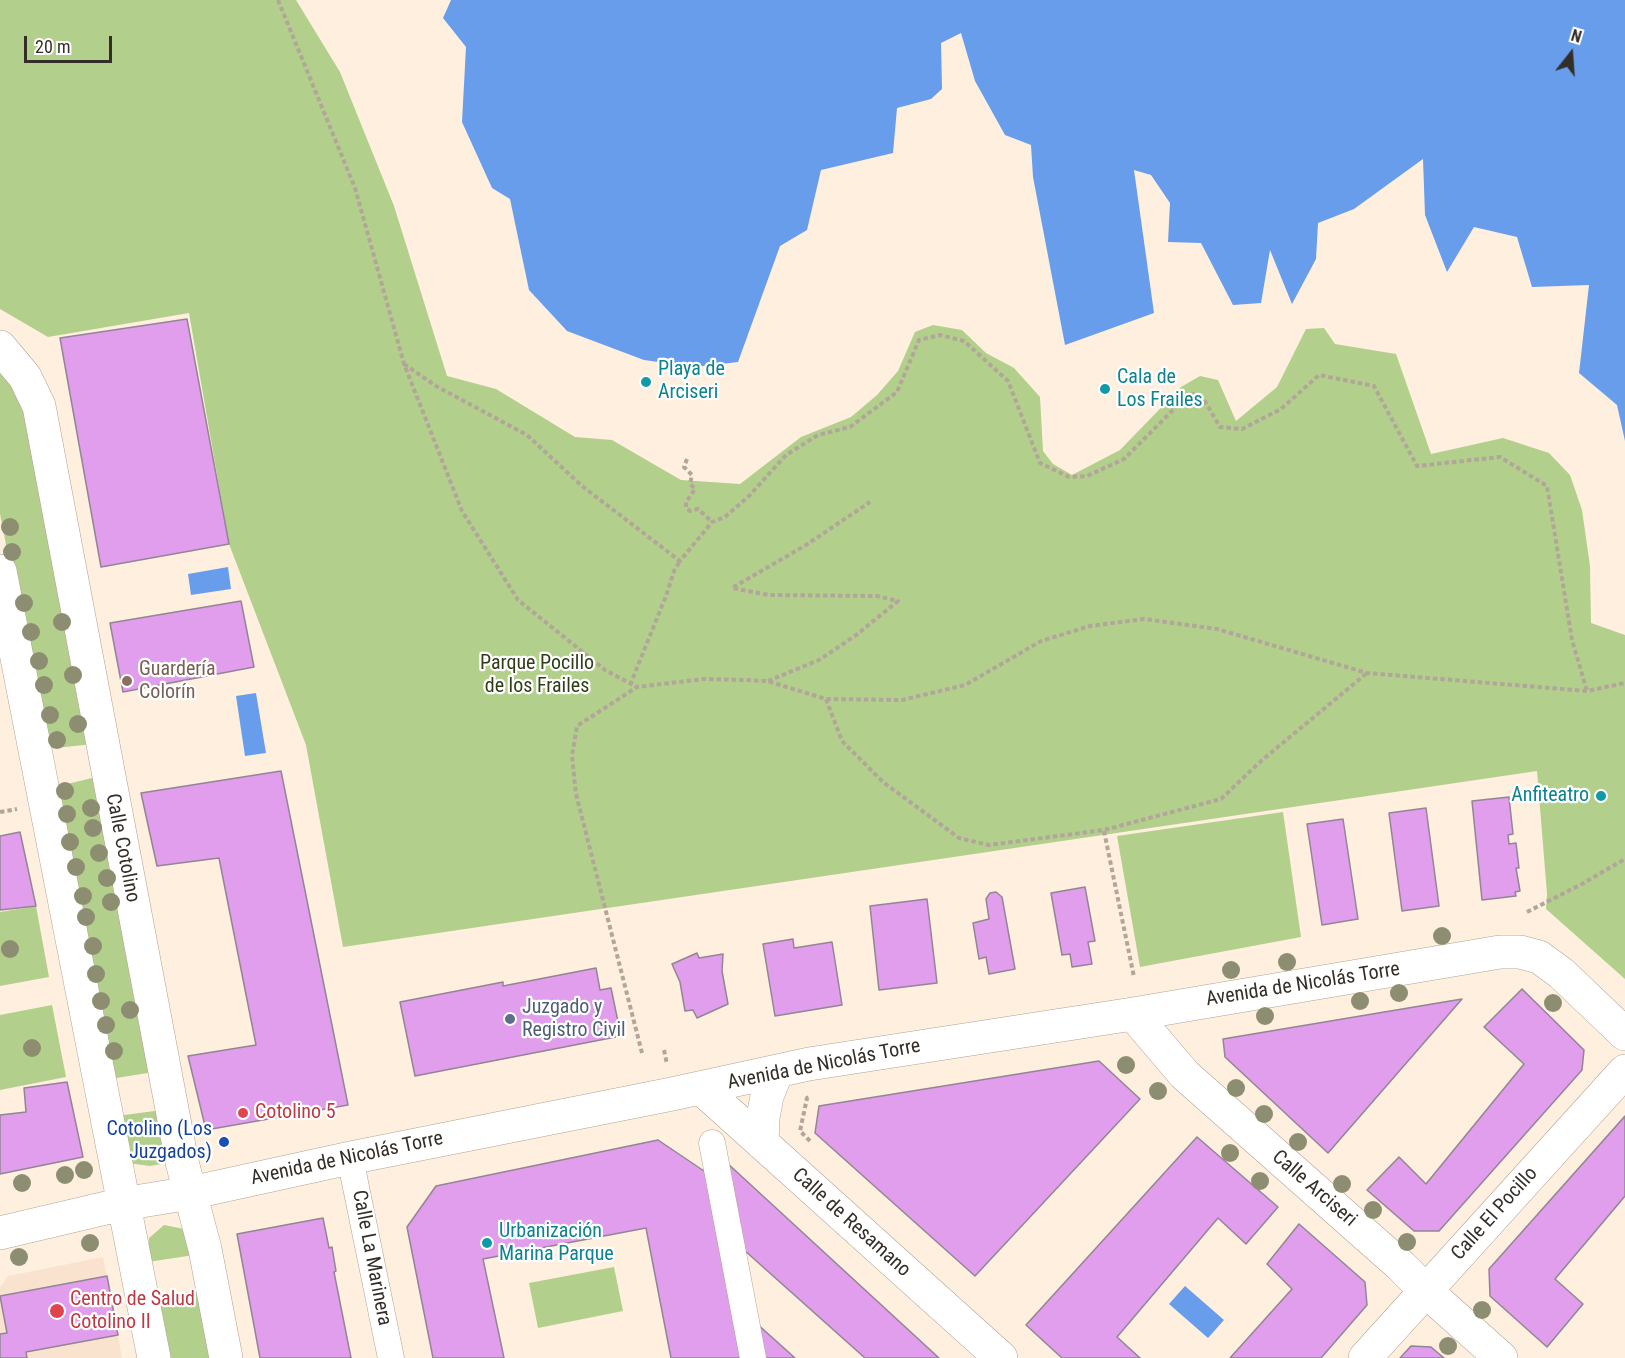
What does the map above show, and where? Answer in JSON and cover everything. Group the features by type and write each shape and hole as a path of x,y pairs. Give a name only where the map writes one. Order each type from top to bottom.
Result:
{"street":[{"name":"Calle Cotolino","path":"0,347 25,377 39,406 182,1162 205,1249 226,1358"},
{"path":"0,571 154,1358"},
{"name":"Avenida de Nicolás Torre","path":"0,1233 123,1204 190,1193 809,1064 1134,1014 1500,952 1521,952 1539,957 1561,973 1625,1034"},
{"name":"Calle Arciseri","path":"1134,1014 1185,1075 1401,1266 1501,1358"},
{"path":"762,1143 767,1096 777,1071"},
{"name":"Calle El Pocillo","path":"1365,1358 1625,1071"},
{"name":"Calle de Resamano","path":"701,1088 1001,1358"},
{"path":"712,1143 753,1358"},
{"name":"Calle La Marinera","path":"350,1158 391,1358"}],"path":[{"path":"278,0 355,188 404,364 462,511 518,600 605,670 630,685 637,687 704,679 767,681 826,699 902,700 965,685 1041,641 1090,626 1144,620 1217,630 1367,673 1587,691 1625,683"},
{"path":"630,685 674,571 712,522 725,517 749,496 786,454 818,435 850,427 897,392 919,340 940,335 964,341 1008,381 1040,463 1069,477 1087,476 1124,459 1190,393 1203,398 1221,426 1242,429 1281,409 1319,375 1374,386 1417,466 1500,458 1547,486 1572,640 1587,691"},
{"path":"404,364 436,386 527,435 582,486 680,561"},
{"path":"687,459 684,467 692,475 690,484 695,489 686,502 686,508 698,509 712,522"},
{"path":"767,681 819,660 855,636 898,601 877,596 769,595 732,588 806,545 870,502"},
{"path":"826,699 842,741 883,782 959,838 989,845 1104,830 1221,799 1261,761 1367,673"},
{"path":"637,687 577,726 572,756 576,794 642,1053"},
{"path":"1104,830 1134,977"},
{"path":"1527,912 1625,859"},
{"path":"787,1165 811,1141 800,1131 807,1098 816,1096 809,1064"}],"shaded area":[{"name":"Centro de Salud Cotolino II","path":"103,1257 122,1358 0,1358 0,1287 8,1276"}],"green space":[{"name":"Parque Pocillo de los Frailes","path":"0,0 296,0 340,72 394,206 447,376 496,389 575,437 612,440 681,480 740,484 801,437 851,417 877,395 898,371 915,332 933,325 962,330 986,353 1014,368 1040,397 1043,451 1053,464 1072,475 1120,450 1181,387 1200,376 1218,380 1236,421 1277,387 1306,329 1324,328 1335,344 1396,354 1431,454 1503,438 1549,453 1570,475 1582,510 1590,566 1591,623 1625,635 1625,979 1546,909 1547,894 1537,771 343,947 306,745 229,544 189,313 48,337 0,309"},
{"path":"0,362 18,385 93,744 46,749 0,514"},
{"path":"96,777 154,1072 110,1079 55,787"},
{"path":"1283,812 1301,937 1140,967 1117,836"},
{"path":"36,906 49,977 0,986 0,912"},
{"path":"52,1005 66,1077 0,1090 0,1015"},
{"path":"162,1110 171,1150 162,1164 150,1166 128,1163 117,1116"},
{"path":"164,1225 184,1229 194,1255 148,1262 149,1238"},
{"path":"614,1267 623,1311 538,1328 529,1283"},
{"path":"201,1290 214,1358 167,1358 156,1297"}],"water":[{"path":"451,0 1625,0 1625,441 1617,405 1579,373 1589,285 1532,287 1517,237 1474,227 1447,272 1425,215 1423,159 1354,209 1318,223 1316,259 1292,304 1270,250 1261,303 1233,305 1201,243 1168,242 1170,203 1151,175 1134,170 1154,313 1065,345 1033,177 1031,145 1005,135 975,81 961,33 941,43 942,89 931,99 897,108 893,153 821,170 807,230 780,246 738,362 695,367 644,360 567,331 529,290 510,199 492,188 462,122 466,47 443,18"},
{"path":"228,567 231,589 191,595 188,574"},
{"path":"256,693 266,753 245,756 236,696"},
{"path":"1185,1286 1224,1320 1208,1338 1169,1304"}],"building":[{"path":"187,319 229,544 101,567 60,338"},
{"path":"241,601 254,667 123,692 110,623"},
{"path":"281,771 348,1105 206,1130 188,1056 256,1045 219,858 157,866 141,793"},
{"path":"1509,797 1513,834 1508,835 1509,844 1516,843 1519,868 1516,868 1520,891 1515,892 1516,896 1482,900 1472,801"},
{"path":"1426,808 1439,906 1402,911 1389,813"},
{"path":"1343,819 1358,919 1322,925 1307,824"},
{"path":"20,832 36,906 0,910 0,836"},
{"path":"1085,887 1095,941 1088,942 1092,964 1072,967 1070,954 1062,955 1051,893"},
{"path":"996,892 1002,897 1015,969 989,974 986,957 979,959 973,923 989,919 986,899 990,893"},
{"path":"927,899 937,983 879,990 870,906"},
{"path":"793,939 794,948 832,942 842,1005 775,1016 763,944"},
{"path":"697,953 699,958 723,954 722,971 728,1004 697,1018 693,1010 685,1011 680,982 672,964"},
{"name":"Juzgado y Registro Civil","path":"596,968 600,990 611,988 621,1036 415,1076 400,1002 503,982 503,986"},
{"path":"1522,989 1584,1050 1582,1070 1439,1231 1414,1231 1367,1190 1399,1157 1426,1184 1524,1064 1484,1027"},
{"path":"1462,999 1328,1153 1225,1057 1223,1039"},
{"path":"1099,1061 1140,1099 975,1276 815,1133 819,1106"},
{"path":"67,1082 83,1157 0,1174 0,1115 26,1112 24,1088"},
{"path":"1625,1116 1625,1196 1555,1279 1583,1304 1547,1347 1490,1296 1489,1269"},
{"path":"1197,1137 1278,1207 1246,1244 1218,1218 1117,1337 1140,1358 1062,1358 1026,1325"},
{"name":"Urbanización Marina Parque","path":"658,1140 707,1173 744,1358 671,1358 646,1228 483,1259 504,1358 433,1358 407,1227 436,1186"},
{"path":"726,1162 939,1358 865,1358 744,1250"},
{"path":"323,1218 329,1248 332,1247 336,1271 334,1272 351,1358 260,1358 237,1234"},
{"path":"1299,1224 1365,1282 1367,1305 1321,1358 1230,1358 1292,1289 1267,1264"},
{"name":"Centro de Salud Cotolino II","path":"107,1276 118,1335 26,1352 27,1358 0,1358 0,1334 7,1333 0,1296"},
{"path":"755,1322 795,1358 762,1358"},
{"path":"1411,1346 1431,1347 1444,1358 1400,1358"}],"place":[{"name":"Playa de Arciseri","path":"646,382"},
{"name":"Cala de Los Frailes","path":"1105,389"},
{"name":"Guardería Colorín","path":"127,681"},
{"name":"Anfiteatro","path":"1601,796"},
{"name":"Juzgado y Registro Civil","path":"510,1019"},
{"name":"Cotolino 5","path":"243,1113"},
{"name":"Cotolino (Los Juzgados)","path":"224,1142"},
{"name":"Urbanización Marina Parque","path":"487,1243"},
{"name":"Centro de Salud Cotolino II","path":"57,1311"}]}
